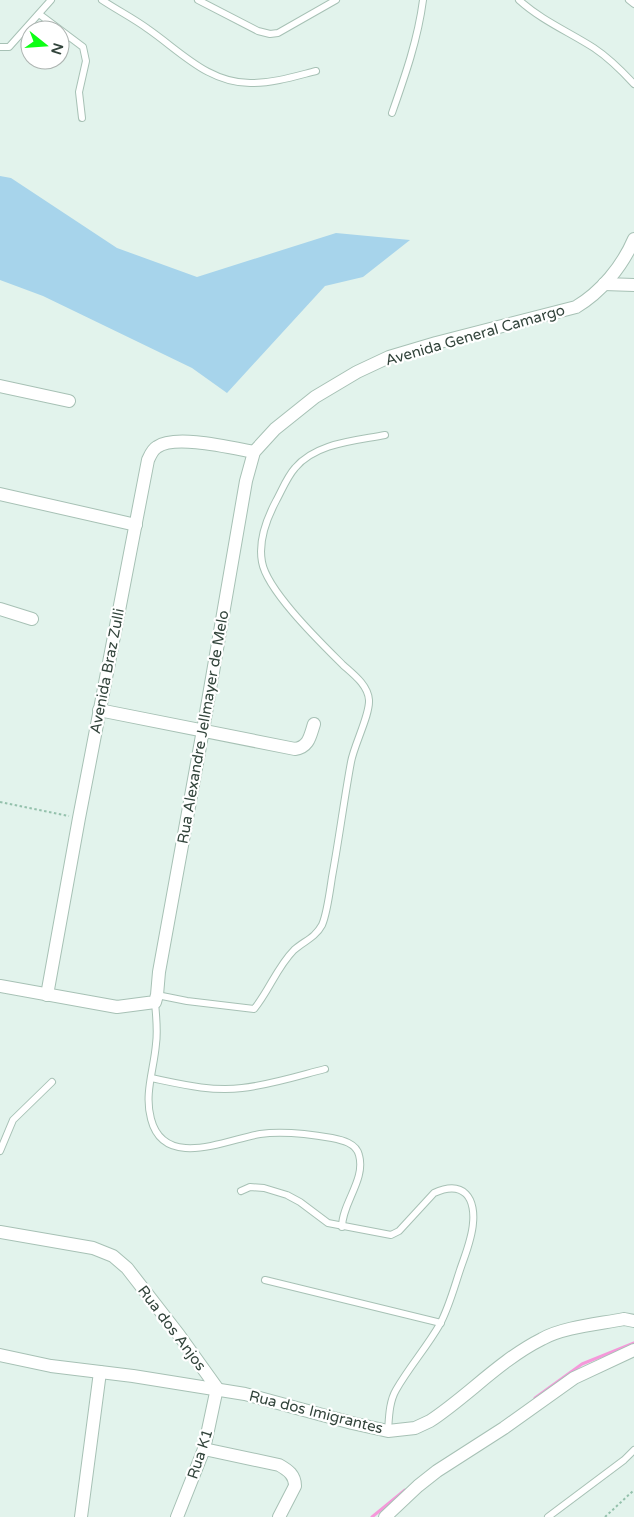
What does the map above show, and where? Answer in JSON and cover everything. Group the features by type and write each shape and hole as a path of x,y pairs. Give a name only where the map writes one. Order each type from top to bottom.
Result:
{"street":[{"name":"Avenida General Camargo","path":"254,452 275,429 315,398 357,372 389,357 576,307 589,299 604,284 629,250 634,239"},
{"path":"604,284 634,285"},
{"path":"0,386 69,401"},
{"name":"Avenida Braz Zulli","path":"47,995 148,460 157,446 182,441 254,452"},
{"name":"Rua Alexandre Jellmayer de Melo","path":"156,999 158,972 203,730 246,481 254,452"},
{"path":"0,494 136,525"},
{"path":"0,609 32,619"},
{"path":"100,710 295,749 305,746 314,724"},
{"path":"0,986 117,1007 156,999"},
{"name":"Rua dos Anjos","path":"0,1232 93,1248 114,1256 127,1268 180,1335 217,1388"},
{"name":"Rua dos Imigrantes","path":"0,1355 51,1366 217,1388 388,1431 415,1428 430,1421 521,1351 543,1338 562,1331 624,1319 634,1321"},
{"path":"385,1517 437,1471 504,1428 574,1378 634,1350"},
{"path":"81,1516 100,1372"},
{"name":"Rua K1","path":"177,1517 204,1449 217,1388"},
{"path":"204,1449 279,1465 288,1469 295,1481 295,1486 279,1517"}],"lane":[{"path":"0,47 9,47 51,0"},
{"path":"102,0 147,28 195,66 216,75 251,83 277,80 316,71"},
{"path":"198,0 258,31 270,34 278,33 336,0"},
{"path":"392,113 412,52 424,0"},
{"path":"519,0 534,12 595,48 613,62 634,84"},
{"path":"629,0 634,4"},
{"path":"39,14 84,47 86,61 79,92 82,118"},
{"path":"342,1227 342,1219 360,1169 359,1154 351,1144 322,1136 280,1133 261,1134 201,1148 178,1148 164,1141 158,1134 151,1119 148,1092 156,1045 156,999 254,1009 285,961 296,949 311,939 322,924 330,889 351,759 369,709 370,700 363,685 298,618 269,580 262,564 260,552 262,533 293,469 304,459 320,450 342,443 385,435"},
{"path":"151,1078 219,1089 241,1088 272,1083 325,1069"},
{"path":"0,1151 13,1120 52,1082"},
{"path":"240,1191 255,1186 287,1195 328,1223 391,1236 399,1231 434,1193 450,1188 466,1194 470,1200 473,1225 449,1305 441,1322 395,1391 389,1416 388,1431"},
{"path":"265,1280 441,1322"},
{"path":"548,1517 624,1460 634,1450"}],"path":[{"path":"0,802 79,818"},
{"path":"606,1517 634,1490"}],"shaded area":[{"path":"0,176 11,178 117,248 197,277 336,233 410,240 363,277 325,286 227,393 192,368 43,296 0,280"}],"waterway":[{"path":"535,1398 582,1364 634,1343"},
{"path":"372,1517 405,1490"}]}
